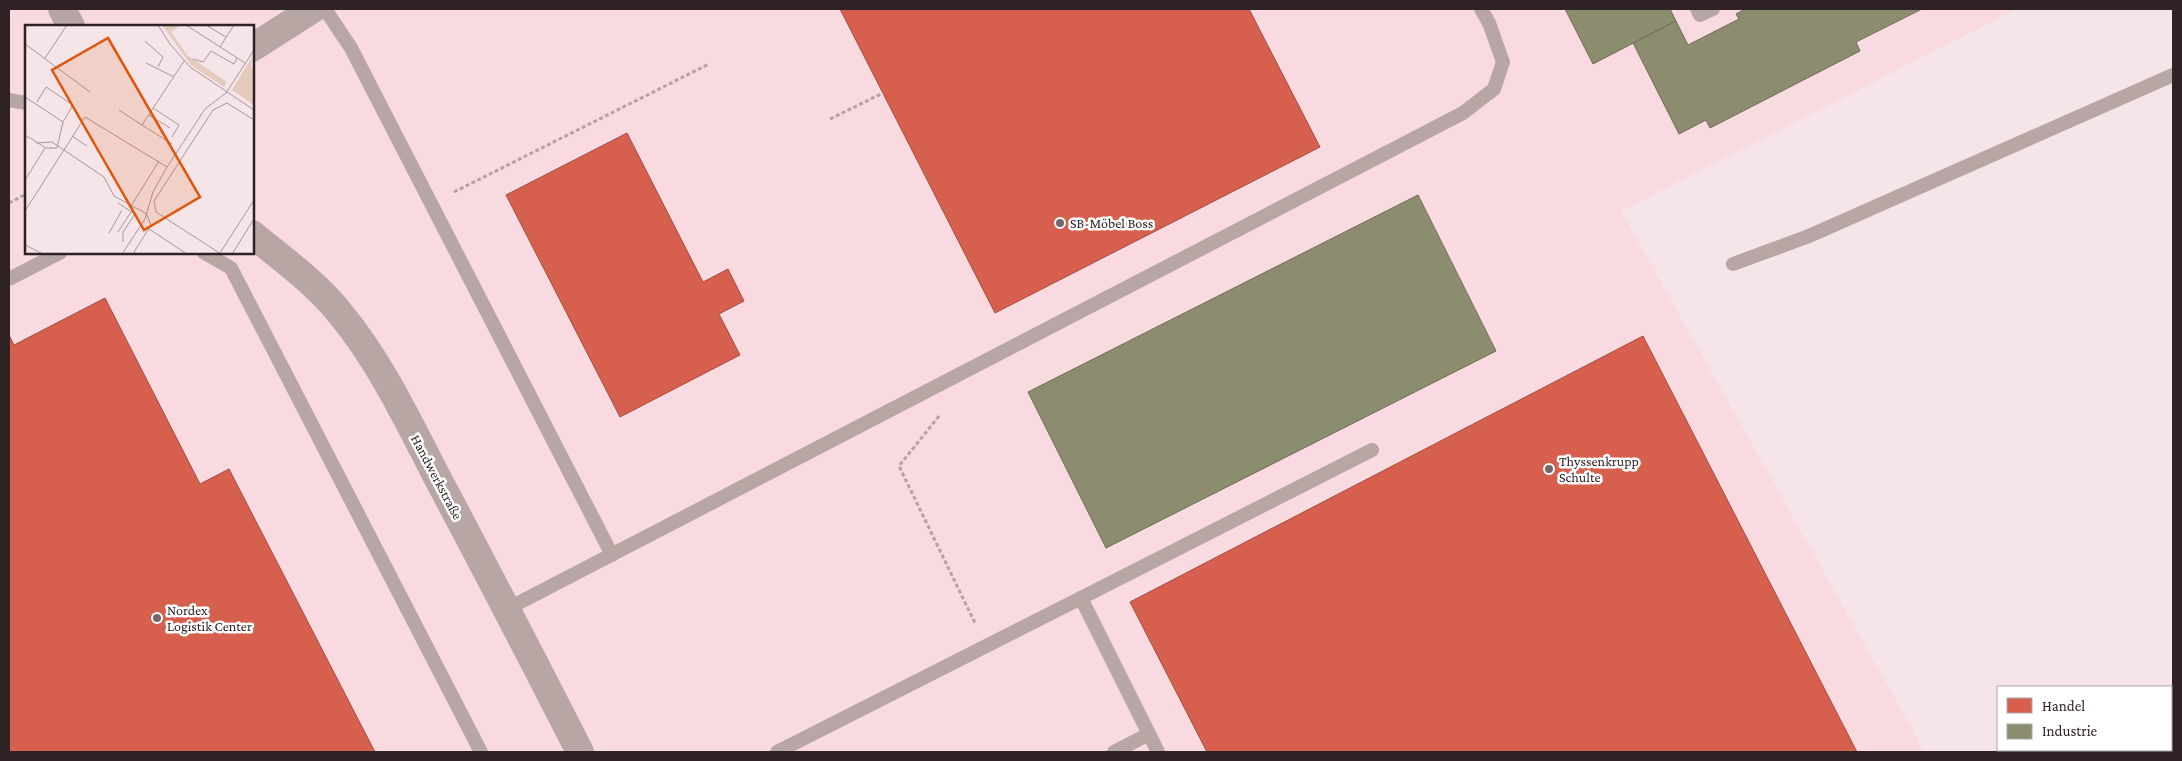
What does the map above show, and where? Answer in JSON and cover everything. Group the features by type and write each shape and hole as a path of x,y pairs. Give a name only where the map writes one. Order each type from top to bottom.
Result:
{"street":[{"path":"62,9 70,25"},
{"path":"254,47 313,9"},
{"name":"Handwerkstraße","path":"254,236 302,275 339,312 367,350 389,387 507,609 580,752"}],"lane":[{"path":"325,9 351,48 612,555"},
{"path":"507,609 1463,113 1494,88 1503,62 1489,23 1481,9"},
{"path":"1696,9 1700,15 1713,9"},
{"path":"1733,264 1809,236 2173,75"},
{"path":"9,100 25,103"},
{"path":"9,280 57,254"},
{"path":"206,254 231,268 482,752"},
{"path":"776,752 1372,450"},
{"path":"1081,598 1158,752"},
{"path":"1114,752 1149,734"}],"path":[{"path":"431,204 709,64"},
{"path":"830,119 883,92"},
{"path":"9,203 25,195"},
{"path":"940,414 899,466 986,646"}],"shaded area":[{"path":"9,9 2017,9 1621,211 1925,752 9,752"}],"building: Handel":[{"name":"SB-Möbel Boss","path":"840,9 1249,9 1320,147 995,313"},
{"path":"627,133 703,282 728,269 744,301 719,314 740,355 620,417 506,195"},
{"name":"Nordex Logistik Center","path":"105,298 200,484 229,469 375,752 9,752 9,335 14,345"},
{"name":"Thyssenkrupp Schulte","path":"1643,336 1857,752 1207,752 1130,602"}],"building: Industrie":[{"path":"1565,9 1670,9 1676,21 1593,64"},
{"path":"1745,9 1922,9 1856,42 1860,51 1710,128 1706,120 1679,134 1633,43 1676,21 1688,45 1739,19 1736,14"},
{"path":"1418,195 1496,351 1106,548 1028,392"}],"place":[{"name":"SB-Möbel Boss","path":"1060,223"},
{"name":"Thyssenkrupp Schulte","path":"1549,469"},
{"name":"Nordex Logistik Center","path":"157,618"}]}
